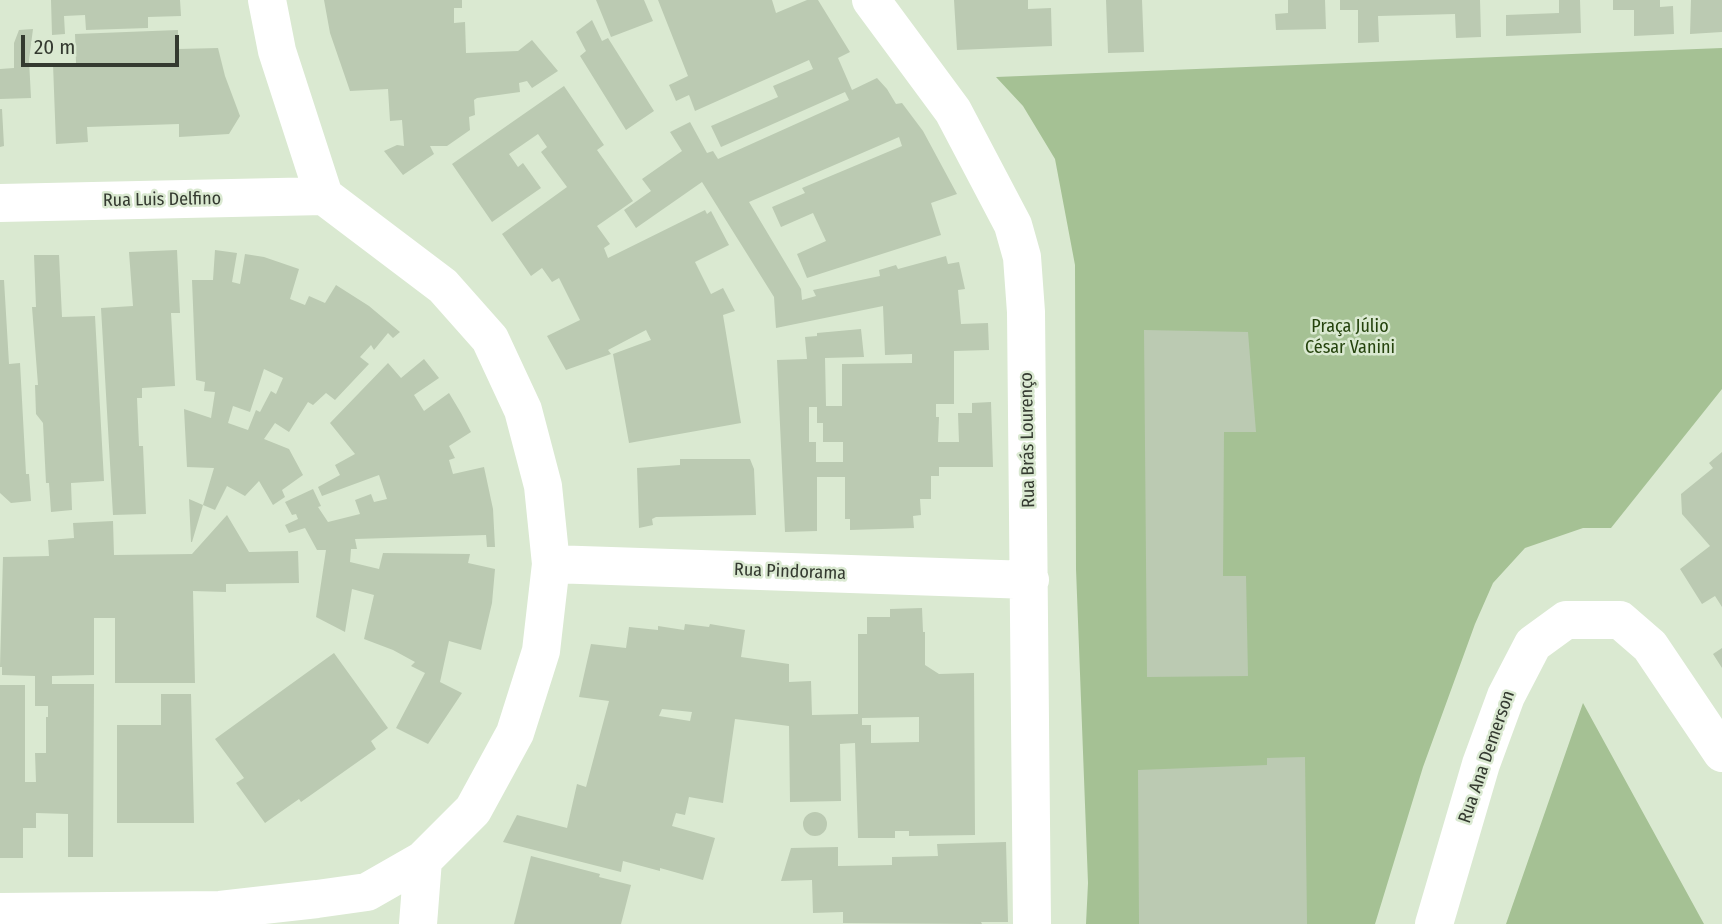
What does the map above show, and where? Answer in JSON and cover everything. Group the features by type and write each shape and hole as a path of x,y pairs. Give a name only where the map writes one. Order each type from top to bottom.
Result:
{"street":[{"path":"0,912 220,910 367,892 423,860 473,810 515,733 541,650 551,564 543,486 523,410 489,339 443,286 324,196 277,51 267,0"},
{"name":"Rua Brás Lourenço","path":"871,0 953,111 1013,225 1022,257 1026,312 1032,924"},
{"name":"Rua Luis Delfino","path":"0,203 324,196"},
{"name":"Rua Pindorama","path":"551,564 1030,580"},
{"name":"Rua Ana Demerson","path":"1434,924 1481,764 1506,696 1533,644 1566,620 1620,620 1640,637 1650,646 1722,753"},
{"path":"418,924 423,860"}],"green space":[{"name":"Praça Júlio César Vanini","path":"1722,48 1722,389 1611,528 1583,528 1525,548 1493,583 1475,624 1423,767 1375,924 1086,924 1088,883 1076,569 1075,265 1055,159 1023,106 996,77"},
{"path":"1583,703 1704,924 1506,924"}],"building":[{"path":"51,0 180,0 181,16 148,17 148,28 86,30 85,15 64,16 65,34 52,35"},
{"path":"324,0 462,0 462,8 454,8 454,23 465,22 466,53 518,51 532,40 558,71 532,88 527,81 519,83 520,92 474,100 475,115 469,117 470,130 447,146 430,146 434,154 403,175 384,151 397,145 404,146 402,120 390,121 388,89 350,91 330,33"},
{"path":"596,0 644,0 653,21 611,37"},
{"path":"658,0 772,0 776,13 807,0 818,0 850,52 838,58 852,90 877,78 896,104 902,103 923,131 957,194 931,203 941,235 807,278 797,254 826,241 813,213 781,227 772,207 805,193 802,188 902,146 899,137 749,202 801,289 802,300 816,296 813,290 880,276 879,270 896,265 898,269 946,256 948,264 959,262 965,289 958,290 961,324 988,323 989,350 954,351 954,404 936,404 936,417 939,417 938,442 959,442 958,413 972,413 972,403 991,402 993,467 939,467 939,476 931,476 931,499 920,499 921,515 913,516 914,528 850,530 850,519 845,519 845,477 817,477 817,531 785,532 777,360 807,359 805,337 817,336 817,333 861,329 864,357 825,358 826,406 842,406 842,364 912,363 912,354 885,355 883,306 776,328 774,297 702,182 636,228 624,210 651,191 642,179 682,151 670,132 690,122 707,153 713,151 718,159 849,100 845,92 721,147 711,126 778,97 773,86 813,69 809,60 695,111 689,95 676,101 669,85 688,76","holes":["809,407 817,407 817,423 823,423 823,442 843,442 843,462 816,462 816,442 809,442"]},
{"path":"954,0 1028,0 1028,9 1051,8 1052,46 957,50"},
{"path":"1106,0 1142,0 1144,52 1108,53"},
{"path":"1288,0 1325,0 1326,29 1276,30 1275,14 1288,13"},
{"path":"1340,0 1480,0 1481,37 1456,38 1455,14 1378,16 1379,42 1358,43 1358,10 1340,10"},
{"path":"1559,0 1580,0 1581,33 1506,36 1506,15 1559,13"},
{"path":"1613,0 1660,0 1660,7 1673,6 1674,34 1634,36 1634,10 1613,10"},
{"path":"1691,0 1722,0 1722,32 1690,34"},
{"path":"592,20 602,41 608,38 654,111 626,130 580,56 586,51 576,32"},
{"path":"33,29 29,60 31,98 0,99 0,69 14,68 14,43 19,30"},
{"path":"178,30 178,49 218,48 240,116 229,134 179,137 179,124 87,127 88,142 56,144 53,64 76,63 75,34"},
{"path":"564,86 604,145 597,150 633,201 597,226 610,244 604,248 608,258 705,210 707,214 711,211 729,245 695,262 711,294 723,288 735,311 723,315 741,423 629,443 613,354 651,340 646,330 608,350 611,354 566,370 547,336 580,320 559,278 552,282 542,268 531,276 502,234 567,187 541,152 547,147 538,134 509,154 518,167 523,163 541,188 492,222 452,164"},
{"path":"0,109 4,146 0,147"},
{"path":"177,250 180,313 171,313 175,386 142,388 142,398 137,398 139,446 143,446 146,514 113,515 101,308 133,306 129,252"},
{"path":"215,250 237,253 232,282 240,284 245,254 264,257 299,269 290,299 305,305 309,296 325,303 336,285 369,306 400,332 393,338 388,333 374,350 371,345 360,357 369,364 335,400 326,393 313,405 308,402 289,432 275,423 264,439 289,449 303,475 282,490 285,497 273,505 259,481 245,496 227,486 215,510 203,505 214,468 187,467 184,409 211,418 215,392 204,391 205,382 196,380 192,280 213,280","holes":["264,369 283,378 276,394 271,391 260,412 256,410 248,430 228,423 233,406 250,412"]},
{"path":"34,255 59,255 62,317 95,316 104,481 71,483 72,510 51,512 49,483 46,483 43,423 36,414 35,385 38,385 32,307 36,307"},
{"path":"0,280 4,280 9,364 20,363 26,474 29,474 31,501 11,503 0,493"},
{"path":"1144,330 1248,332 1256,432 1224,432 1223,576 1246,576 1248,676 1147,677"},
{"path":"424,359 439,378 414,395 424,411 449,393 461,413 471,432 449,446 455,458 449,460 453,474 484,467 493,509 495,547 487,547 486,535 355,539 357,549 351,549 350,562 379,569 383,553 470,554 468,563 495,569 492,603 481,650 449,641 440,682 462,693 428,744 396,728 425,673 411,666 415,662 364,639 374,595 352,589 345,632 316,617 326,550 317,550 305,528 289,533 285,525 298,519 296,514 292,515 285,502 313,489 321,506 318,507 328,522 360,514 355,500 371,494 374,502 387,499 379,475 322,496 318,487 340,475 335,465 355,454 330,423 388,363 401,378"},
{"path":"1722,452 1722,607 1715,596 1702,604 1680,569 1710,546 1682,514 1681,494 1713,468 1709,463"},
{"path":"680,459 750,459 754,469 756,515 656,517 652,519 653,525 639,528 637,468 680,465"},
{"path":"189,499 203,505 192,542 191,542"},
{"path":"227,515 249,552 298,551 299,583 226,584 226,592 193,591 195,683 115,683 115,618 94,618 94,675 52,676 52,684 94,684 93,857 68,857 68,814 36,813 36,828 23,828 23,858 0,858 0,685 25,685 25,782 36,782 35,753 46,753 48,717 48,706 35,706 35,676 2,675 3,557 49,556 48,540 74,538 73,523 113,521 114,555 192,554"},
{"path":"922,608 925,665 939,674 974,673 975,835 909,836 909,831 895,831 895,838 858,838 855,743 840,744 841,801 790,802 789,726 735,719 723,803 689,797 685,815 676,813 672,826 715,838 703,880 623,861 621,872 503,842 517,815 567,828 577,784 586,787 609,701 579,697 591,644 626,648 629,627 658,630 658,626 684,630 685,624 709,627 710,624 745,630 741,657 789,664 789,682 811,681 812,715 858,714 858,634 867,634 867,617 890,617 890,609","holes":["662,709 692,712 690,721 659,716","919,717 919,742 871,743 871,725 862,725 862,718"]},
{"path":"1722,648 1722,668 1713,654"},
{"path":"334,653 388,728 371,741 376,749 301,802 299,799 265,823 236,783 244,778 215,739"},
{"path":"161,694 191,694 194,823 117,823 117,725 161,725"},
{"path":"1305,757 1307,924 1139,924 1138,770 1267,765 1267,758"},
{"path":"815,812 824,815 827,824 824,833 815,836 806,833 803,824 806,815"},
{"path":"1006,842 1008,922 843,923 843,912 813,913 812,880 781,881 791,848 838,847 838,866 892,865 892,857 938,856 937,844"},
{"path":"531,856 631,885 621,924 514,924"}]}
